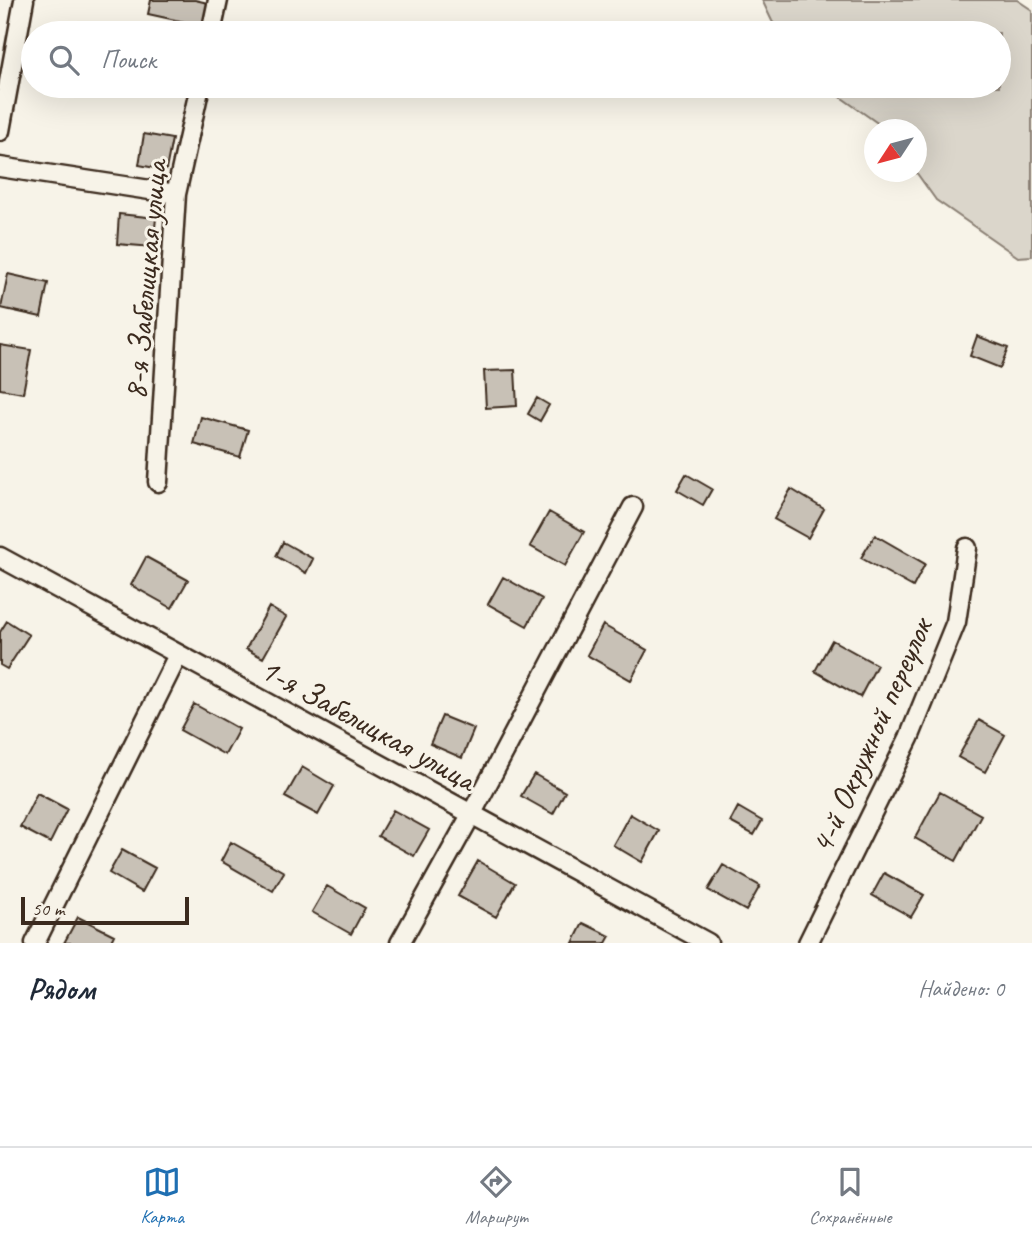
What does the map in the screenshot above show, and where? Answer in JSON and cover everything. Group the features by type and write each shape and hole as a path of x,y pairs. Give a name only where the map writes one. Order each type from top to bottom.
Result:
{"street":[{"path":"0,131 24,0"},
{"path":"214,21 218,0"},
{"name":"8-я Забелицкая улица","path":"158,482 176,194 197,98"},
{"path":"0,167 176,194"},
{"path":"400,943 633,507"},
{"name":"4-й Окружной переулок","path":"808,943 909,738 956,622 967,548"},
{"name":"1-я Забелицкая улица","path":"0,557 708,943"},
{"path":"35,943 178,655"}],"shaded area":[{"path":"762,0 1017,0 1032,10 1032,256 1018,257 936,200 923,182 927,182 927,119 872,119 842,98 1011,98 1011,21 772,21"}],"building":[{"path":"151,0 195,0 208,3 204,21 180,21 148,14"},
{"path":"144,134 172,139 166,170 139,165"},
{"path":"119,214 156,218 153,247 117,244"},
{"path":"8,274 48,283 41,317 1,308"},
{"path":"977,336 1008,348 1000,368 970,356"},
{"path":"0,345 31,350 23,393 0,389"},
{"path":"515,370 517,406 486,408 484,371"},
{"path":"537,398 549,405 540,421 528,414"},
{"path":"201,417 248,430 240,457 194,444"},
{"path":"686,474 712,489 703,505 677,490"},
{"path":"791,489 824,509 808,538 774,519"},
{"path":"549,512 584,532 565,566 530,546"},
{"path":"875,535 925,564 913,587 861,558"},
{"path":"283,542 313,559 306,573 276,556"},
{"path":"146,557 188,580 172,608 131,585"},
{"path":"503,577 542,599 527,626 488,604"},
{"path":"269,607 286,617 263,658 246,649"},
{"path":"7,621 29,635 7,669 0,665 0,632"},
{"path":"603,625 647,650 631,680 587,655"},
{"path":"832,640 877,665 860,697 815,671"},
{"path":"194,704 239,729 225,755 180,730"},
{"path":"442,716 474,729 462,758 430,744"},
{"path":"979,720 1005,735 985,772 958,757"},
{"path":"302,767 334,786 318,815 285,797"},
{"path":"534,774 565,792 553,814 521,796"},
{"path":"940,792 981,815 956,861 915,838"},
{"path":"37,793 67,809 50,843 20,827"},
{"path":"738,807 762,821 754,835 730,822"},
{"path":"393,810 429,830 414,856 378,836"},
{"path":"630,814 659,831 642,862 613,845"},
{"path":"231,842 284,872 273,891 221,861"},
{"path":"122,850 155,868 142,892 109,873"},
{"path":"478,861 515,883 496,917 458,896"},
{"path":"723,865 760,886 746,911 708,890"},
{"path":"884,873 924,895 911,917 872,895"},
{"path":"327,886 365,908 351,934 312,912"},
{"path":"78,917 114,935 110,943 64,943"},
{"path":"583,923 610,936 606,943 573,943"}]}
